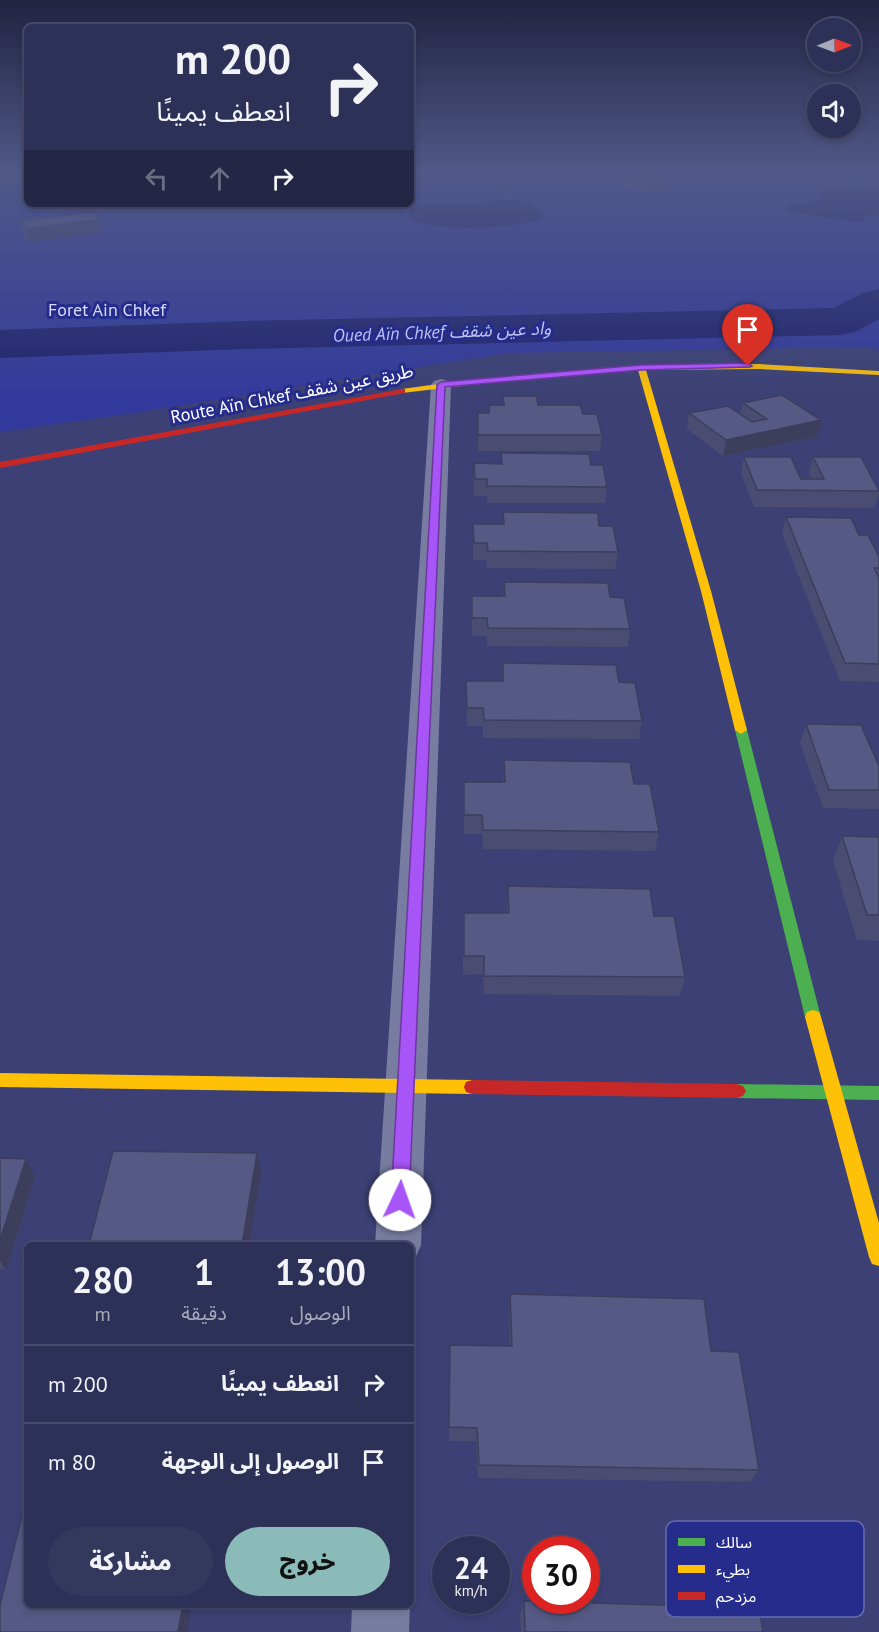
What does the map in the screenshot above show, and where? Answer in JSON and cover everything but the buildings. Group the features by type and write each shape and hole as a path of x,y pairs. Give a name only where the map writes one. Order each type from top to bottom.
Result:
{"street":[{"name":"Route Aïn Chkef طريق عين شقف","path":"0,465 82,453 316,406 441,385 641,367 771,365 829,367 879,373"},
{"path":"641,367 706,591 832,1092 879,1257"},
{"path":"398,1242 441,385"},
{"path":"0,1080 405,1088 879,1093"},
{"path":"380,1632 381,1608"}],"green space":[{"name":"Foret Ain Chkef","path":"0,249 879,249 879,350 868,347 507,353 0,432"}],"waterway":[{"name":"Oued Aïn Chkef واد عين شقف","path":"0,344 245,335 841,321 879,302"}],"traffic: fast":[{"path":"741,730 813,1017"},
{"path":"737,1091 879,1093"}],"traffic: slow":[{"path":"402,391 520,376 640,368 759,366 879,373"},
{"path":"641,367 706,591 741,730"},
{"path":"813,1017 879,1257"},
{"path":"0,1080 472,1087"}],"traffic: jam":[{"path":"0,465 402,391"},
{"path":"472,1087 737,1091"}],"route":[{"path":"400,1200 441,385 641,367 748,366"}]}
